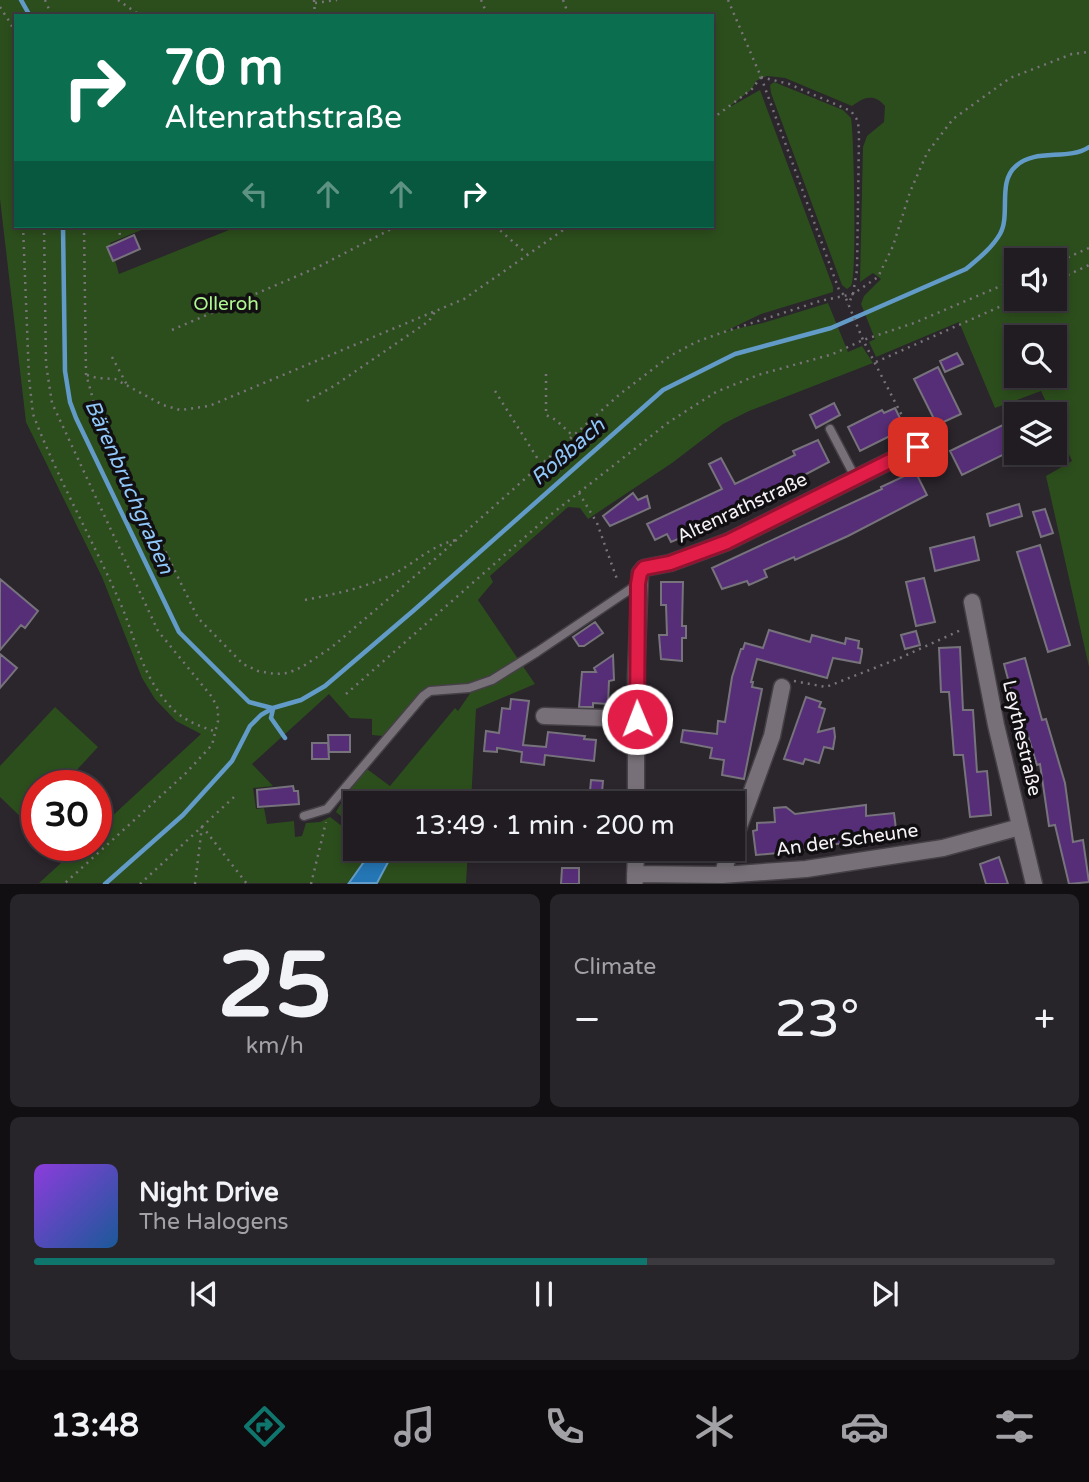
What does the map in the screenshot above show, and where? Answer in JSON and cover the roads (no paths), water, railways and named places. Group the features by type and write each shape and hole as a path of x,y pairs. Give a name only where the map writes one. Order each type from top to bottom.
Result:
{"street":[{"name":"Altenrathstraße","path":"638,584 644,568 670,563 727,542 918,447"},
{"path":"636,791 638,584"},
{"name":"Leythestraße","path":"972,602 1034,884"},
{"path":"745,810 772,736 782,687"},
{"path":"544,716 637,719"},
{"name":"An der Scheune","path":"635,879 806,869 943,848 1020,827"},
{"path":"635,879 636,861"},
{"path":"722,875 727,861"}],"lane":[{"path":"830,429 855,477"},
{"path":"304,816 327,809 430,691 469,688 492,680 638,584"}],"water":[{"path":"365,861 389,861 377,883 349,883"}],"waterway":[{"name":"Bärenbruchgraben","path":"21,0 29,14"},
{"name":"Roßbach","path":"105,884 183,815 232,761 250,726 261,715 273,708 301,700 325,686 663,390 735,354 831,328 966,269 989,249 1000,234 1007,181 1016,166 1032,157 1071,153 1089,147"},
{"name":"Bärenbruchgraben","path":"63,228 65,371 70,402 76,418 179,632 249,702 272,708"},
{"path":"273,709 271,718 285,738"}],"park label":[{"name":"Olleroh","path":"226,304"}]}
